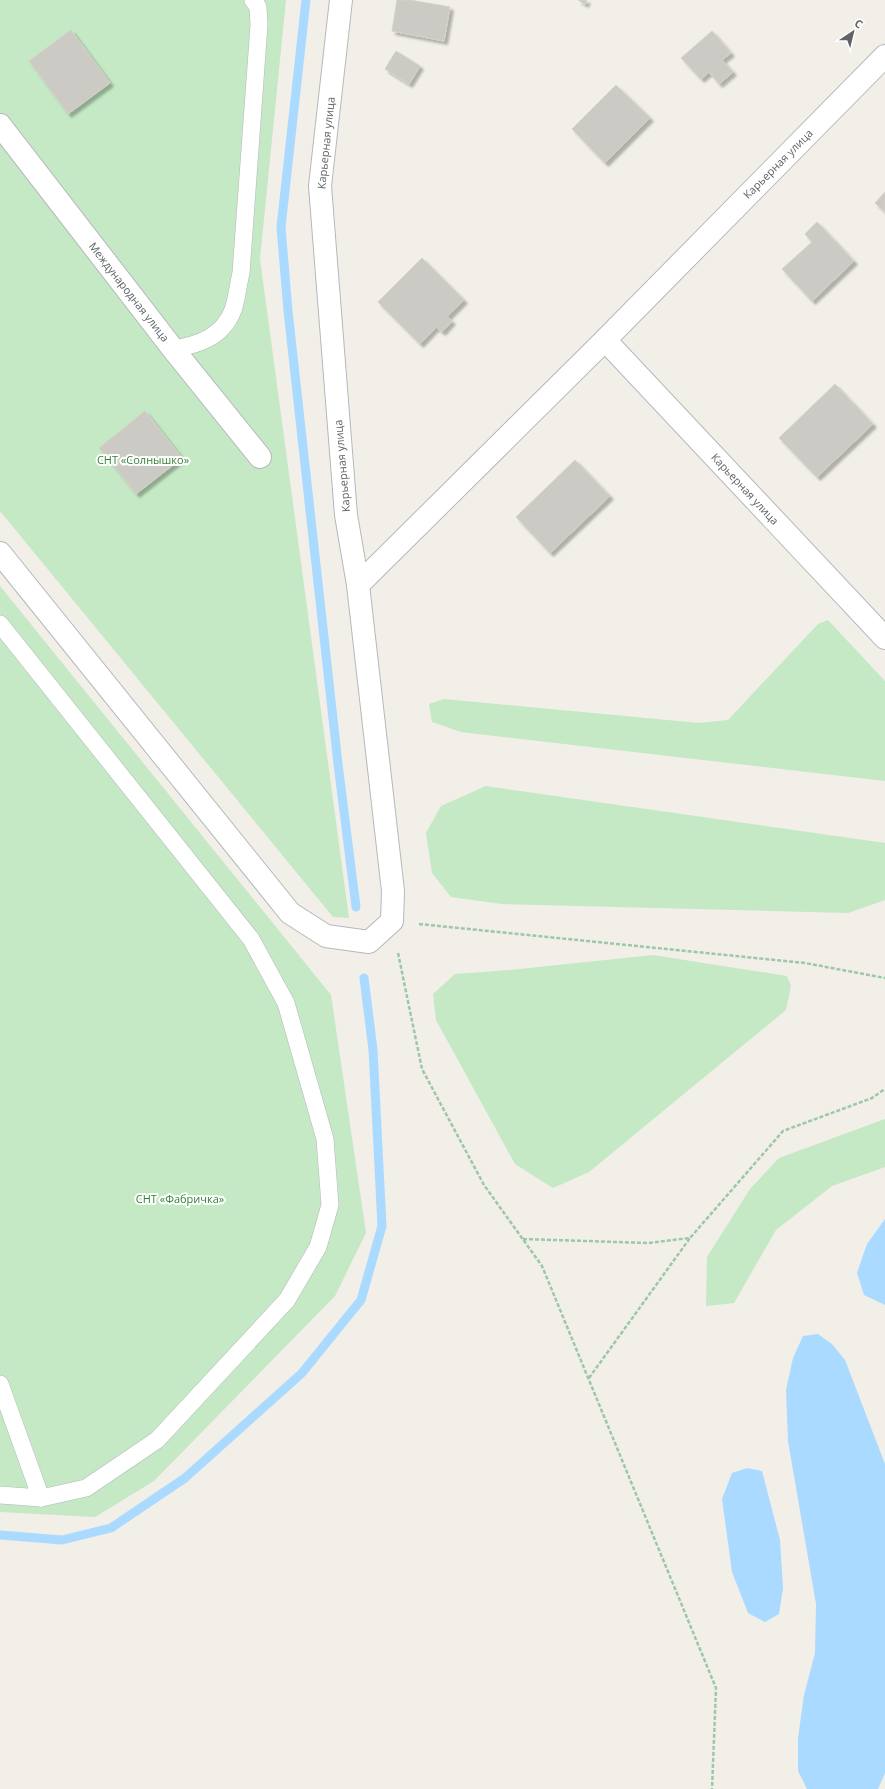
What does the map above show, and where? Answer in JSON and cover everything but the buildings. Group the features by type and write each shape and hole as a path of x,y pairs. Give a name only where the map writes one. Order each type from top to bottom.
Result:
{"street":[{"name":"Карьерная улица","path":"342,0 320,186 346,515 358,585"},
{"name":"Карьерная улица","path":"358,585 605,340 885,56"},
{"name":"Международная улица","path":"0,125 173,350 260,457"},
{"name":"Карьерная улица","path":"605,340 885,638"},
{"path":"0,553 290,913 326,936 369,942 392,921 393,891 358,585"}],"lane":[{"path":"173,350 195,345 218,333 232,311 241,273 259,33 258,7 253,0"},
{"path":"0,624 251,939 286,1003 325,1139 330,1205 318,1247 287,1300 157,1440 86,1488 41,1498 0,1495"},
{"path":"0,1384 41,1498"}],"path":[{"path":"712,1789 716,1688 542,1266 484,1185 422,1069 392,921 805,963 885,978"},
{"path":"588,1378 690,1238 783,1131 872,1098 885,1089"},
{"path":"523,1239 648,1243 690,1238"}],"green space":[{"name":"СНТ «Солнышко»","path":"0,0 286,0 260,259 349,918 333,917 0,511"},
{"name":"СНТ «Фабричка»","path":"0,586 331,995 366,1233 335,1296 154,1481 95,1517 0,1512"},
{"path":"828,620 885,681 885,781 461,732 432,722 429,704 444,699 699,723 728,720 818,624"},
{"path":"486,786 885,843 885,900 848,913 502,904 451,897 432,873 426,833 441,806"},
{"path":"653,955 787,976 791,986 786,1010 589,1172 553,1188 515,1164 436,1020 433,994 455,974 510,970"},
{"path":"885,1119 885,1167 832,1186 776,1230 734,1303 706,1306 707,1257 750,1189 779,1158"}],"water":[{"path":"885,1219 885,1305 864,1295 857,1273 867,1244"},
{"path":"818,1334 832,1344 845,1360 885,1464 885,1773 878,1789 807,1789 798,1771 798,1738 804,1695 815,1653 816,1604 788,1441 786,1390 793,1358 803,1336"},
{"path":"747,1468 762,1471 780,1540 783,1588 779,1614 765,1622 748,1613 732,1572 722,1499 732,1473"}],"waterway":[{"path":"306,0 281,227 288,311 338,764 356,907"},
{"path":"0,1535 62,1540 111,1528 185,1478 302,1373 361,1300 382,1226 373,1050 364,978"}]}
